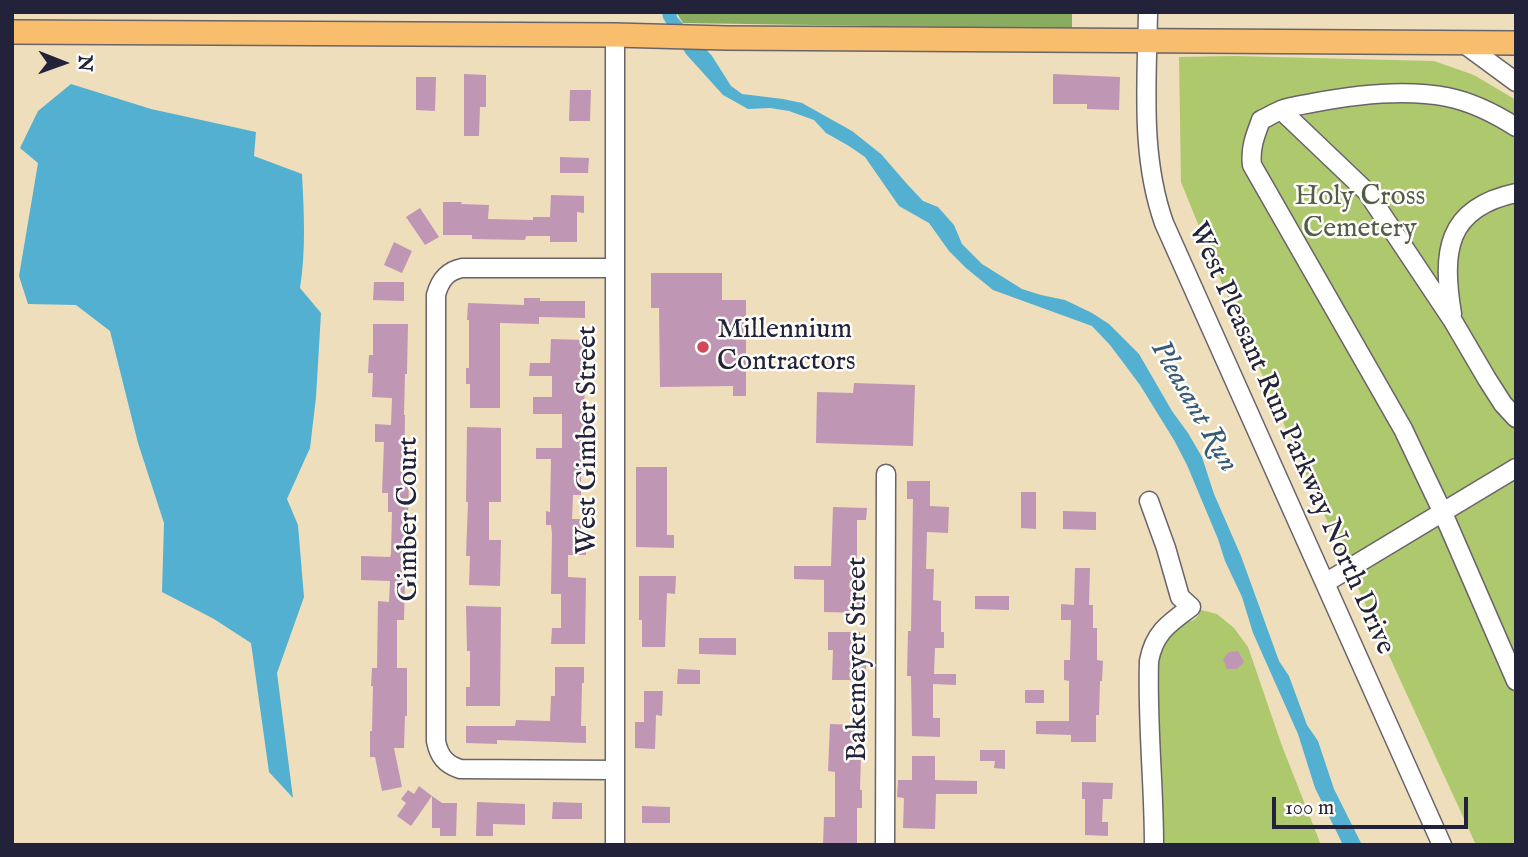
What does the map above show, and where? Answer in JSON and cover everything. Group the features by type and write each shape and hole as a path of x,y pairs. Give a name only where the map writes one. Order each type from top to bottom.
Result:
{"main road":[{"path":"12,32 1516,43"}],"street":[{"name":"West Pleasant Run Parkway North Drive","path":"1148,12 1149,160 1159,206 1441,845"},
{"name":"West Gimber Street","path":"615,36 615,845"},
{"path":"1463,43 1516,82"},
{"path":"1516,127 1472,104 1446,97 1420,94 1377,95 1281,110 1261,120 1250,153 1252,165 1403,429 1443,513 1516,681"},
{"path":"1281,110 1367,192 1453,321 1503,404 1516,418"},
{"path":"1453,321 1447,261 1457,226 1486,202 1516,193"},
{"name":"Gimber Court","path":"615,268 462,268 449,272 438,286 436,741 441,757 448,764 460,769 615,770"},
{"path":"1325,583 1516,468"},
{"name":"Bakemeyer Street","path":"885,845 886,474"},
{"path":"1149,501 1180,597 1191,607 1159,634 1149,662 1154,845"}],"green space":[{"path":"676,12 1072,12 1072,29 683,23"},
{"name":"Holy Cross Cemetery","path":"1179,57 1434,61 1474,75 1516,100 1516,845 1476,845 1313,490 1223,286 1181,182"},
{"path":"1201,610 1217,614 1234,628 1248,647 1282,746 1321,845 1156,845 1156,642 1179,621 1193,620"}],"water":[{"name":"Pleasant Run","path":"662,12 676,12 677,17 712,56 731,86 742,94 802,103 852,131 881,154 923,201 938,207 954,225 962,244 982,264 1022,289 1065,300 1092,313 1109,324 1139,354 1202,457 1279,661 1289,676 1307,725 1318,741 1334,789 1362,845 1343,845 1315,788 1298,734 1253,633 1242,597 1187,465 1140,385 1110,345 1092,326 993,290 949,251 929,223 899,206 865,157 826,133 814,120 789,111 748,109 723,95 686,54 663,18"},
{"path":"71,84 151,109 256,132 254,156 302,174 304,246 300,288 321,313 310,448 287,499 298,525 304,597 277,673 293,798 269,772 251,643 214,619 162,592 164,523 138,443 110,331 76,305 28,304 19,276 38,163 20,148 38,111"}],"building":[{"path":"464,74 486,75 486,107 480,107 479,136 464,136"},
{"path":"1053,74 1120,77 1119,110 1087,109 1087,104 1053,104"},
{"path":"416,77 436,77 435,111 416,110"},
{"path":"570,90 591,90 590,121 569,121"},
{"path":"560,157 589,158 588,173 560,173"},
{"path":"551,195 584,196 584,213 577,212 577,242 550,242 550,236 526,236 525,240 472,239 472,235 443,235 443,202 489,205 488,219 533,220 533,217 550,217"},
{"path":"420,208 439,237 425,245 406,217"},
{"path":"394,242 412,251 402,273 384,265"},
{"name":"Millennium Contractors","path":"651,273 722,273 722,300 746,300 746,396 733,396 733,386 660,387 659,308 651,308"},
{"path":"374,282 404,282 404,301 373,300"},
{"path":"524,298 540,298 540,301 585,301 585,318 539,317 539,324 500,323 500,408 470,408 470,384 466,384 466,368 469,368 468,303 524,305"},
{"path":"373,324 408,324 404,482 409,482 405,554 409,554 408,583 405,583 404,620 397,620 397,668 407,668 407,716 404,748 394,748 402,787 382,791 375,757 370,757 371,686 372,668 377,668 378,601 389,602 390,581 361,580 361,556 390,557 391,554 392,512 388,512 388,493 382,493 384,442 375,442 375,424 391,425 392,398 372,397 373,373 368,373 369,355 373,355"},
{"path":"551,339 585,340 585,475 581,475 581,495 573,495 572,519 581,519 581,540 586,540 586,555 568,555 568,577 586,578 585,644 551,644 552,628 561,628 561,594 551,594 552,534 551,525 546,525 546,511 550,512 551,459 536,459 536,448 562,448 562,414 533,414 533,397 552,397 552,376 529,376 530,363 550,363"},
{"path":"854,383 915,385 913,446 816,443 817,392 853,393"},
{"path":"467,427 501,428 501,502 489,502 489,540 501,540 500,586 469,585 470,556 466,556"},
{"path":"636,467 667,467 667,535 674,535 674,548 636,547"},
{"path":"907,481 930,481 930,506 949,507 948,533 927,532 926,569 934,569 933,600 941,601 941,632 944,632 944,648 935,648 934,674 956,674 956,685 933,684 933,718 940,718 940,737 912,736 911,676 907,676 908,631 911,631 913,499 907,499"},
{"path":"1021,492 1036,492 1036,529 1021,528"},
{"path":"833,507 867,508 866,520 857,520 857,567 860,567 863,613 824,612 824,580 794,579 794,566 831,566"},
{"path":"1063,511 1096,512 1096,530 1063,529"},
{"path":"1075,568 1090,568 1089,605 1093,605 1093,628 1097,628 1097,660 1103,661 1099,715 1096,715 1096,742 1071,742 1071,735 1036,734 1036,721 1069,721 1069,681 1064,680 1064,660 1070,660 1071,620 1061,620 1061,604 1074,605"},
{"path":"639,576 676,576 675,594 667,593 665,647 642,647"},
{"path":"975,596 1009,596 1009,610 975,609"},
{"path":"466,606 501,607 500,706 466,706 466,687 470,687 470,651 467,651"},
{"path":"828,632 860,632 860,661 866,662 866,680 832,680 833,650 828,650"},
{"path":"699,638 736,638 736,655 699,654"},
{"path":"1238,651 1244,662 1237,669 1227,669 1223,659 1229,652"},
{"path":"555,667 584,667 581,726 586,726 586,743 497,740 497,744 466,743 466,726 515,726 516,720 550,721 551,696 555,696"},
{"path":"678,669 700,670 700,684 677,684"},
{"path":"1025,690 1044,690 1044,703 1025,703"},
{"path":"644,691 663,691 662,716 656,715 655,749 635,748 635,722 644,722"},
{"path":"830,724 856,725 855,755 861,755 862,790 862,808 857,808 857,845 823,845 824,817 835,817 835,772 828,771"},
{"path":"980,750 1005,750 1005,769 994,768 995,761 980,761"},
{"path":"912,756 935,756 935,780 977,781 977,794 936,794 935,829 903,828 904,798 897,797 898,780 912,780"},
{"path":"1082,782 1113,783 1112,799 1103,799 1102,822 1108,822 1108,836 1085,835"},
{"path":"419,786 432,796 411,826 397,816 406,803 401,799 408,790 414,794"},
{"path":"432,796 442,803 457,803 456,836 440,836 440,828 432,828"},
{"path":"477,802 525,804 525,825 493,824 493,836 476,836"},
{"path":"553,802 582,803 582,819 552,819"},
{"path":"642,806 670,807 670,823 642,823"}],"place":[{"name":"Millennium Contractors","path":"703,347"}]}
